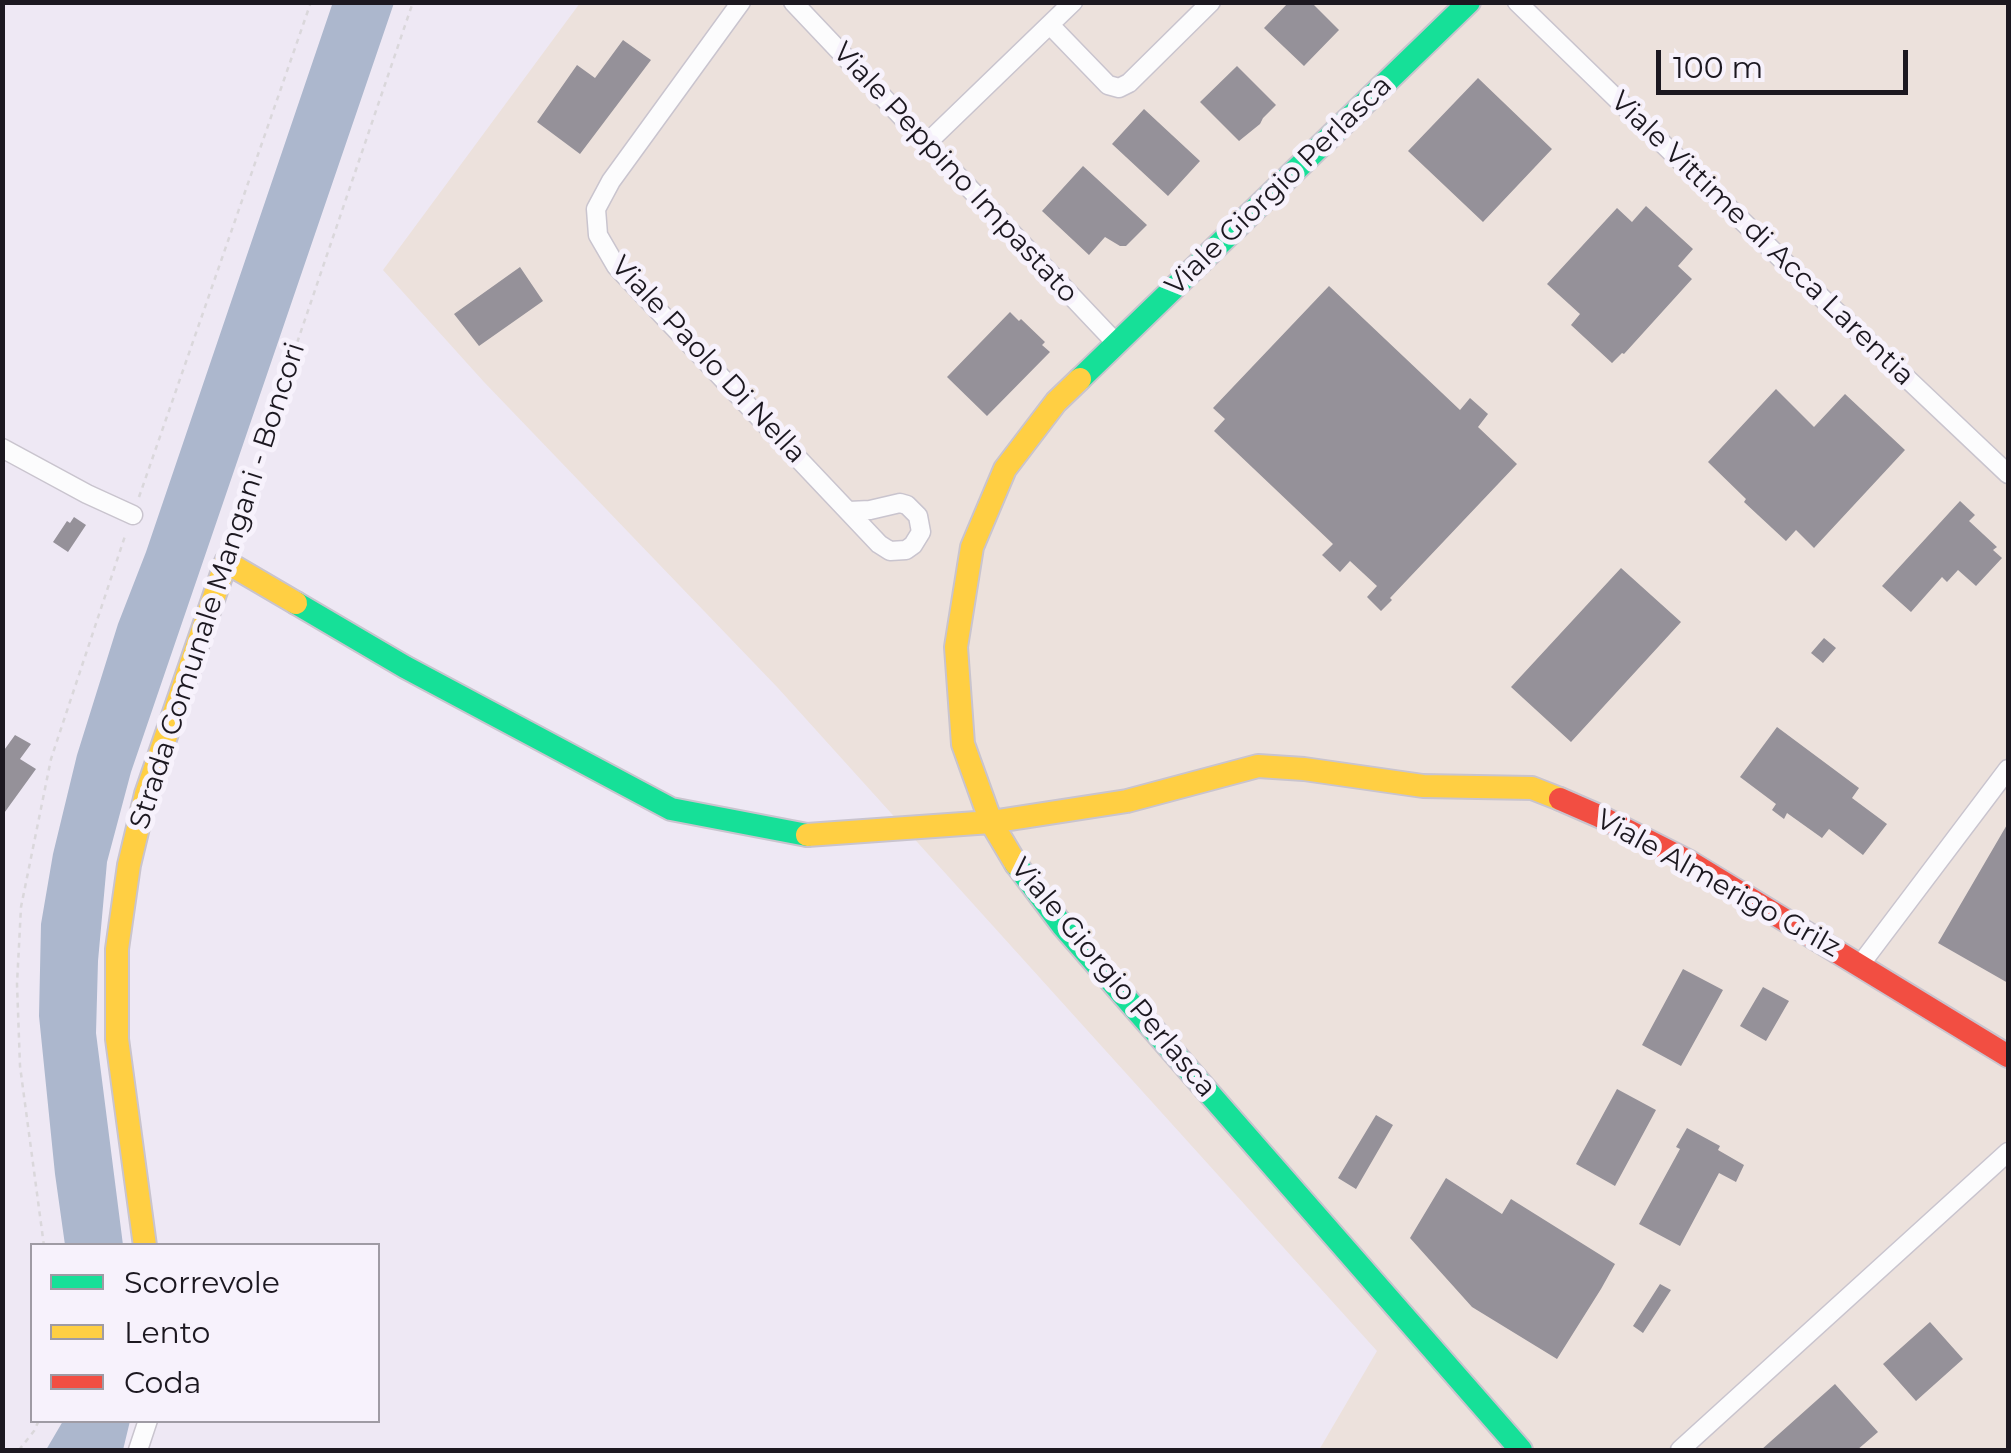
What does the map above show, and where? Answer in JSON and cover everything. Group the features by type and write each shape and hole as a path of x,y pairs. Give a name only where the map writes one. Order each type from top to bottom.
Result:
{"street":[{"name":"Viale Paolo Di Nella","path":"741,2 611,181 596,209 598,236 616,266 849,511"},
{"name":"Viale Peppino Impastato","path":"794,2 1116,343"},
{"path":"926,143 1073,2"},
{"path":"1050,24 1108,85 1119,88 1129,84 1211,2"},
{"name":"Viale Giorgio Perlasca","path":"1469,2 1056,402 1005,469 972,548 956,647 963,744 991,822 1013,860 1062,925 1521,1450"},
{"name":"Viale Vittime di Acca Larentia","path":"1516,2 2008,474"},
{"path":"2,448 133,515"},
{"name":"Viale Almerigo Grilz","path":"226,562 405,667 671,809 801,835 991,822 1127,801 1258,766 1423,786 1532,788 1599,816 1688,861 2008,1056"},
{"name":"Strada Comunale Mangani - Boncori","path":"146,1243 118,1039 117,949 129,865 146,794 226,562"},
{"path":"1860,965 2008,769"},
{"path":"1680,1450 2008,1152"},
{"path":"138,1450 147,1423"}],"path":[{"path":"44,1243 20,1066 18,984 21,908 51,760 95,622 311,2"},
{"name":"Strada Comunale Mangani - Boncori","path":"226,562 413,2"},
{"path":"18,1450 38,1423"}],"shaded area":[{"path":"580,3 2008,3 2008,1450 1319,1450 1377,1351 778,688 484,382 383,270"}],"water":[{"path":"333,2 394,3 131,772 107,862 96,1033 123,1243 65,1243 39,1016 41,924 77,755 118,624"},
{"path":"62,1423 130,1423 123,1450 46,1450"}],"building":[{"path":"1289,2 1311,2 1339,30 1304,66 1264,28"},
{"path":"623,40 651,60 580,154 537,122 577,65 595,78"},
{"path":"1237,66 1276,105 1239,141 1200,102"},
{"path":"1478,78 1552,149 1483,222 1408,151"},
{"path":"1144,109 1200,161 1168,196 1112,144"},
{"path":"1083,166 1147,225 1126,246 1105,237 1089,255 1042,211"},
{"path":"1646,206 1693,249 1678,266 1692,279 1612,363 1571,325 1580,314 1547,284 1617,208 1632,222"},
{"path":"520,267 543,301 479,346 454,314"},
{"path":"1329,286 1460,410 1470,398 1488,414 1478,427 1517,464 1381,611 1367,597 1377,586 1350,561 1340,572 1322,555 1333,544 1214,431 1225,419 1213,408"},
{"path":"1010,312 1045,342 1042,345 1050,352 987,416 947,377"},
{"path":"1776,389 1814,427 1845,394 1905,450 1814,548 1796,530 1786,541 1708,462"},
{"path":"1960,501 1975,515 1969,521 1997,547 1993,550 2002,558 1976,586 1958,570 1947,582 1942,577 1911,612 1882,586"},
{"path":"74,517 86,525 68,552 53,542"},
{"path":"1621,568 1681,622 1571,742 1511,687"},
{"path":"1824,638 1836,648 1823,663 1811,653"},
{"path":"1777,727 1859,788 1852,798 1887,824 1863,855 1829,829 1822,838 1787,813 1784,819 1772,810 1776,804 1740,777"},
{"path":"15,735 31,744 20,759 36,769 2,816 2,753"},
{"path":"2008,823 2008,983 1938,943"},
{"path":"1683,969 1723,990 1681,1066 1642,1045"},
{"path":"1763,987 1789,1001 1766,1041 1740,1026"},
{"path":"1617,1089 1656,1110 1615,1186 1576,1164"},
{"path":"1376,1115 1393,1125 1356,1189 1338,1178"},
{"path":"1687,1128 1744,1165 1736,1182 1719,1173 1680,1246 1639,1224 1680,1149 1676,1147"},
{"path":"1446,1178 1502,1214 1511,1199 1615,1264 1557,1359 1472,1307 1410,1238"},
{"path":"1660,1284 1671,1290 1643,1333 1633,1326"},
{"path":"1930,1322 1963,1359 1916,1401 1883,1364"},
{"path":"1835,1384 1878,1432 1857,1450 1761,1450"}],"traffic: fast":[{"path":"1080,379 1469,2"},
{"path":"296,603 405,667 671,809 807,835"},
{"path":"1016,864 1062,925 1521,1450"}],"traffic: slow":[{"path":"1016,864 991,822 963,744 956,647 972,547 1005,469 1056,402 1080,379"},
{"path":"145,1243 117,1039 117,949 129,865 146,794 226,562 296,603"},
{"path":"807,835 991,822 1127,801 1258,766 1423,786 1532,788 1560,799"}],"traffic: jam":[{"path":"1560,799 1688,861 2008,1056"}]}
